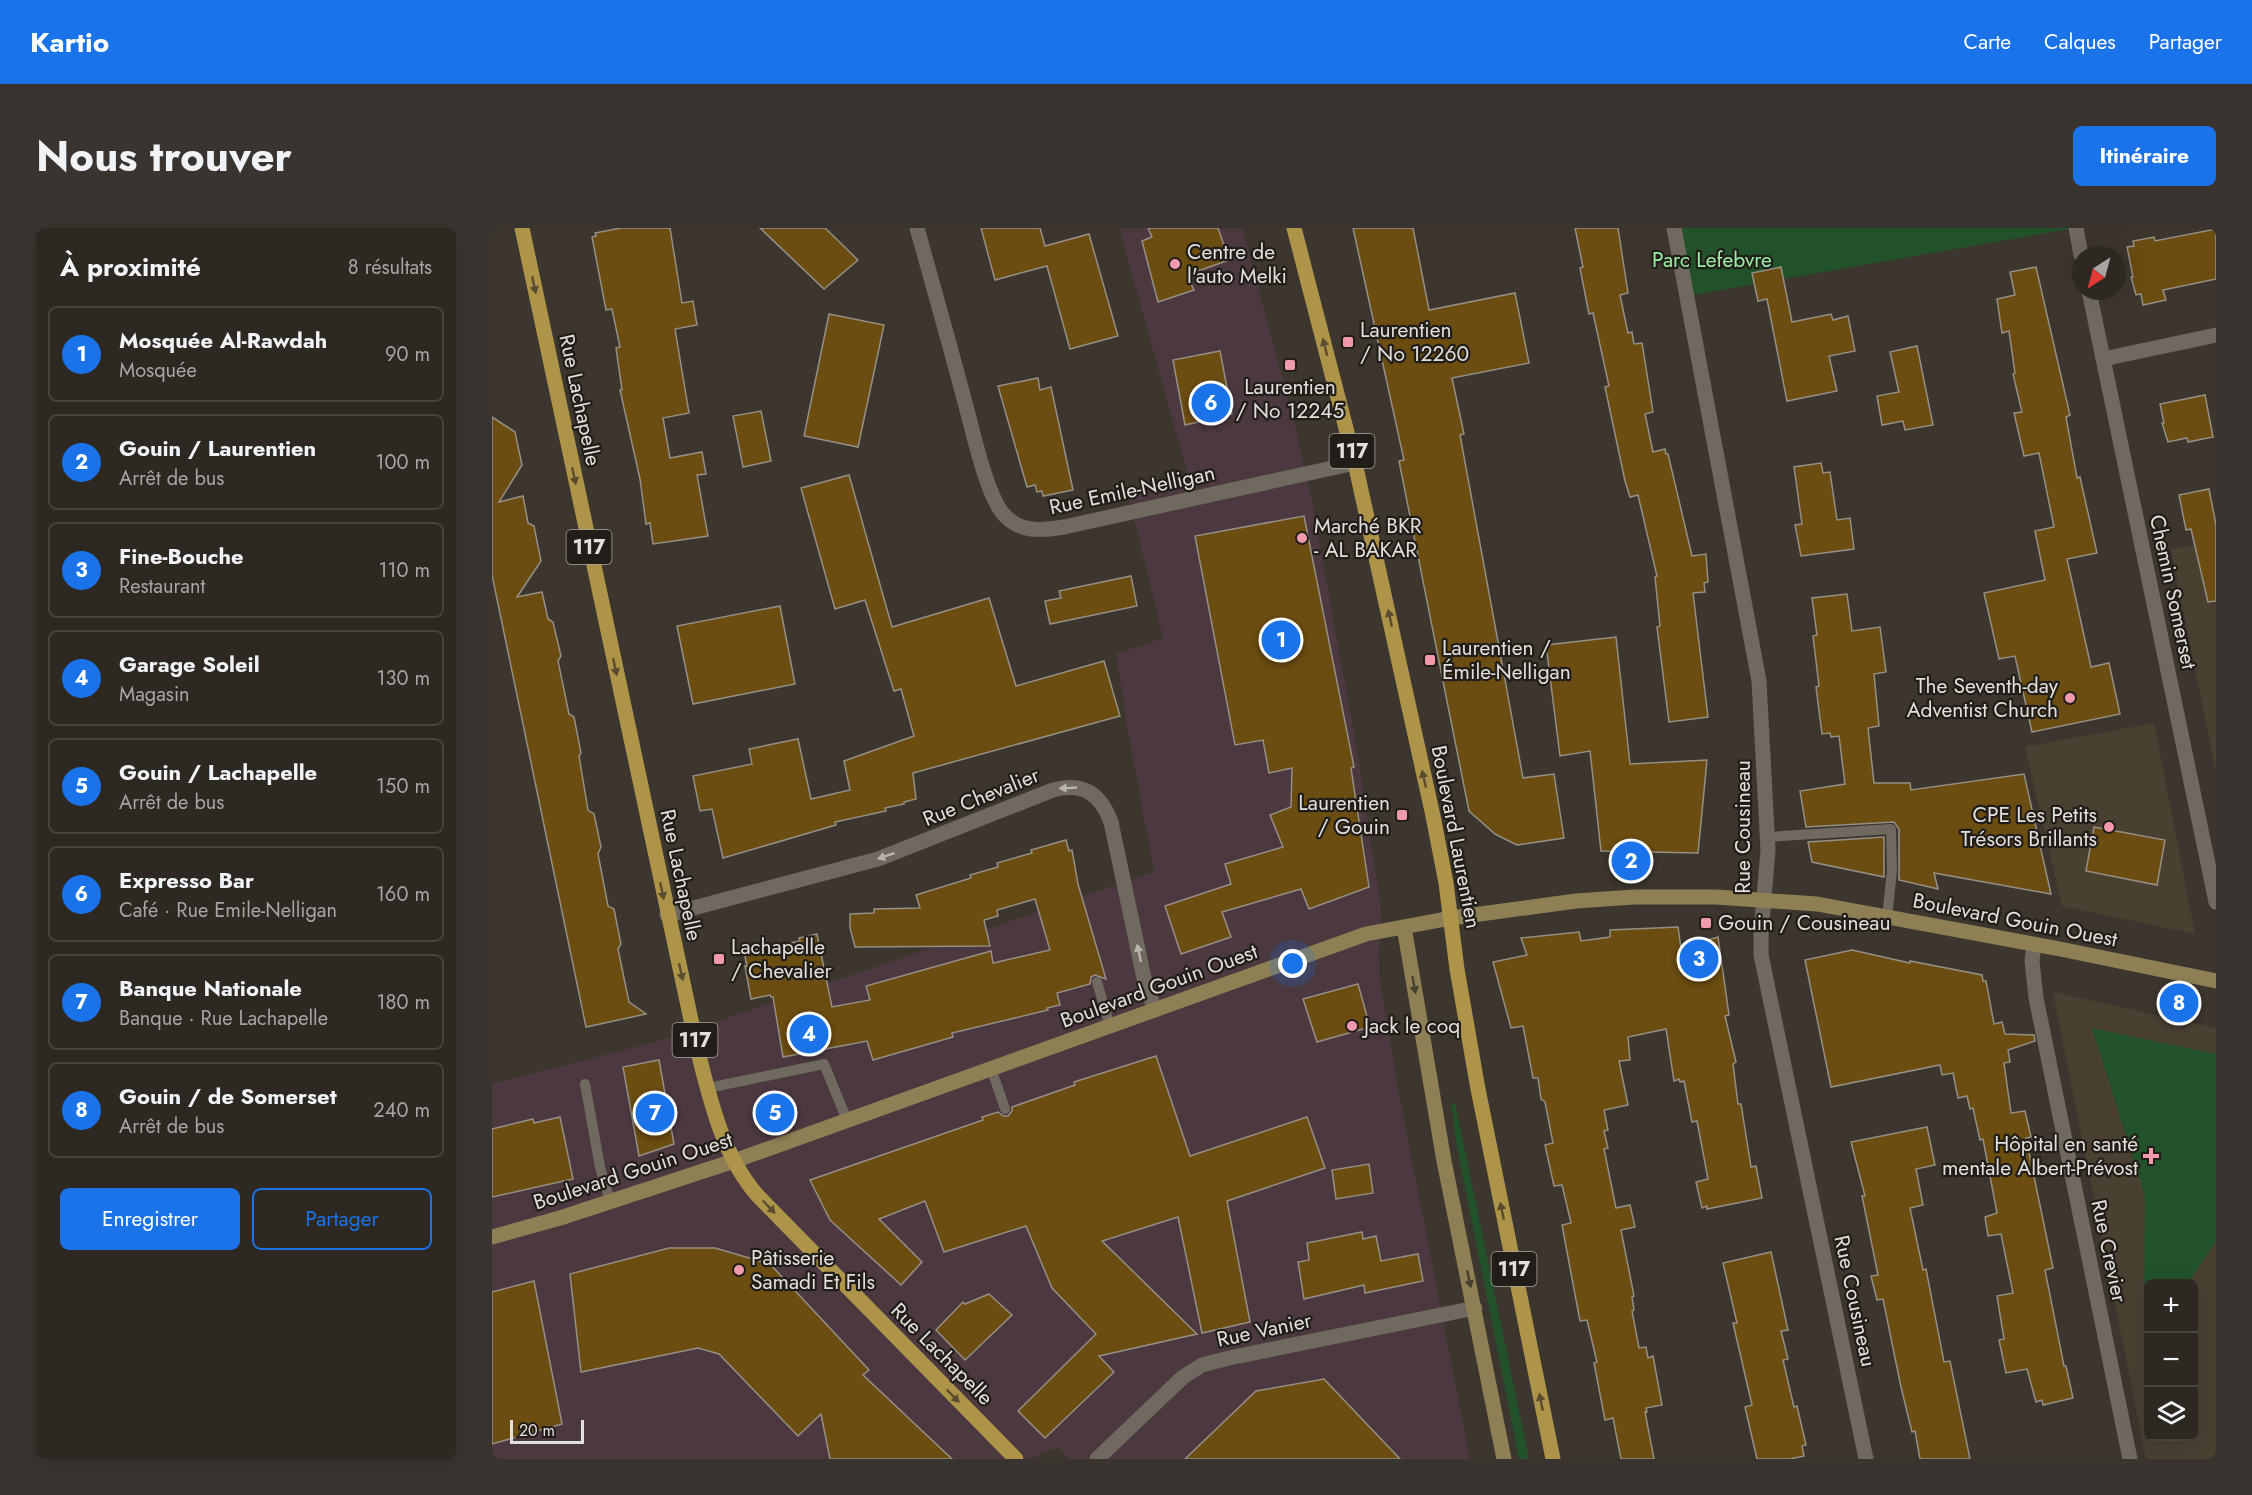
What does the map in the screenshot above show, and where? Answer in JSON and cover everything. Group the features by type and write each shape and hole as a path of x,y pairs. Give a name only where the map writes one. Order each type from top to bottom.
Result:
{"main road":[{"name":"Rue Lachapelle","path":"522,228 667,915 697,1048 718,1122 734,1161 757,1195 1016,1459"},
{"name":"Boulevard Laurentien","path":"1294,228 1355,463 1433,816 1446,883 1464,1015 1553,1459"}],"street":[{"name":"Rue Emile-Nelligan","path":"917,228 978,450 1001,511 1018,526 1038,530 1064,527 1355,463"},
{"name":"Rue Cousineau","path":"1674,228 1759,681 1768,837 1760,943 1763,964 1866,1459"},
{"path":"2076,228 2079,246"},
{"name":"Chemin Somerset","path":"2091,300 2216,902"},
{"path":"2103,359 2216,335"},
{"name":"Rue Chevalier","path":"667,915 878,859 1053,790 1075,787 1094,795 1101,801 1111,822 1144,978 1155,1010"},
{"name":"Boulevard Gouin Ouest","path":"492,1237 610,1202 734,1161 1366,934 1451,918 1576,901 1634,897 1689,896 1817,904 2216,981"},
{"path":"1404,927 1444,1161 1504,1459"},
{"name":"Rue Crevier","path":"2034,945 2032,961 2036,998 2130,1459"},
{"name":"Rue Vanier","path":"1097,1459 1174,1384 1202,1365 1240,1355 1474,1308"}],"lane":[{"path":"1768,837 1891,829 1892,871 1887,917"},
{"path":"1097,981 1110,1026"},
{"path":"708,1088 824,1064 847,1120"},
{"path":"991,1068 1005,1109"},
{"path":"585,1084 600,1167 610,1202"}],"shaded area":[{"path":"1119,228 1242,228 1292,413 1310,490 1358,755 1381,907 1379,973 1398,1088 1470,1459 1069,1459 1058,1448 1030,1459 492,1459 492,1084 658,1041 1154,872 1116,654 1163,638 1129,497 1191,486"},
{"path":"2216,541 2216,773 2171,549"},
{"name":"CPE Les Petits Trésors Brillants","path":"2154,723 2195,934 2062,906 2025,747"},
{"name":"Hôpital en santé mentale Albert-Prévost","path":"2053,992 2216,1028 2216,1459 2146,1459"}],"green space":[{"name":"Parc Lefebvre","path":"1674,228 2075,228 1687,296"},
{"path":"2092,1028 2216,1054 2216,1241 2191,1279 2144,1279 2145,1196"},
{"path":"1455,1103 1529,1459 1519,1459 1457,1147 1451,1104"}],"building":[{"path":"621,228 670,228 682,303 693,301 697,325 675,329 689,413 663,418 670,458 702,452 706,474 697,475 708,536 653,544 650,523 646,524 640,479 620,390 622,390 616,348 620,347 612,309 606,310 592,237 596,236 595,233"},
{"path":"760,228 825,228 858,260 824,289"},
{"path":"981,228 1040,228 1045,246 1089,234 1118,336 1070,349 1047,266 995,280"},
{"path":"1148,228 1218,228 1229,260 1187,275 1194,290 1158,302 1142,241 1152,237"},
{"path":"1353,228 1413,228 1429,310 1515,293 1529,363 1452,378 1464,434 1460,435 1523,778 1554,774 1564,838 1517,845 1495,834 1469,811 1399,461 1404,460"},
{"path":"1575,228 1618,228 1628,293 1620,295 1628,333 1632,332 1634,344 1642,343 1653,412 1645,414 1653,452 1665,449 1668,454 1692,556 1706,554 1708,582 1704,583 1705,592 1693,593 1708,717 1669,722 1657,627 1660,626 1655,577 1657,576 1638,495 1630,497 1625,481 1605,387 1609,386 1593,313 1589,314"},
{"path":"2216,229 2216,279 2163,290 2166,300 2143,305 2141,294 2136,295 2131,277 2133,277 2127,247 2134,246 2133,241 2154,237 2155,241"},
{"path":"1781,267 1792,322 1831,314 1833,320 1848,316 1855,351 1829,356 1837,391 1787,401 1767,299 1758,301 1752,273"},
{"path":"2036,267 2070,415 2066,417 2077,478 2080,477 2097,553 2067,559 2091,667 2109,663 2120,714 2032,732 2015,656 1999,659 1984,593 2045,580 2035,531 2054,527 2039,453 2024,456 2014,413 2022,412 2013,374 2015,373 2009,331 2002,333 1997,299 2015,295 2010,272"},
{"path":"829,314 884,325 858,447 804,436"},
{"path":"1917,346 1933,425 1905,430 1903,421 1882,425 1877,396 1899,392 1890,352"},
{"path":"1220,351 1232,414 1185,425 1173,360"},
{"path":"1038,378 1040,390 1051,387 1073,490 1043,496 1042,491 1037,492 1035,485 1027,487 998,386"},
{"path":"2205,395 2213,437 2188,442 2187,438 2168,442 2162,423 2164,423 2160,404"},
{"path":"761,411 771,461 743,467 733,416"},
{"path":"492,417 515,432 522,465 499,502 523,496 528,523 534,526 541,561 517,597 542,592 548,619 553,622 561,656 558,661 569,714 574,717 581,753 579,756 588,810 594,814 601,847 598,854 608,906 614,909 621,944 618,949 629,1002 646,1014 586,1027 492,575"},
{"path":"1821,463 1823,473 1830,472 1837,520 1850,518 1854,549 1801,556 1795,525 1802,524 1794,467"},
{"path":"849,475 892,627 989,598 1016,686 1104,661 1120,716 913,773 916,799 885,808 886,811 835,822 836,825 723,858 712,809 700,811 693,776 752,764 749,749 798,739 811,799 850,790 844,761 914,736 901,689 894,691 865,600 835,609 801,488"},
{"path":"2209,489 2216,525 2216,601 2208,602 2191,529 2186,530 2179,495"},
{"path":"1304,516 1354,767 1351,768 1369,887 1309,909 1301,889 1222,912 1231,937 1181,954 1165,906 1231,884 1225,864 1283,847 1270,815 1291,807 1292,768 1269,773 1263,740 1235,745 1195,536"},
{"path":"1131,576 1137,606 1050,624 1045,601 1061,598 1059,591"},
{"path":"1847,594 1852,631 1880,627 1886,672 1874,674 1879,726 1868,728 1874,783 1910,783 1911,790 2024,774 2051,894 1934,873 1938,889 1899,880 1899,829 1894,822 1806,827 1800,791 1845,784 1839,736 1831,737 1830,733 1822,734 1816,687 1819,686 1813,636 1817,635 1812,598"},
{"path":"780,606 795,684 693,704 677,626"},
{"path":"1616,637 1630,764 1707,760 1698,853 1601,851 1590,751 1560,756 1546,645"},
{"path":"2094,827 2165,840 2157,885 2086,871"},
{"path":"1884,837 1884,877 1812,862 1808,842"},
{"path":"1066,840 1069,851 1072,850 1078,884 1106,979 1095,975 1091,977 1090,984 1057,993 1060,1005 1047,1008 1048,1010 952,1033 953,1037 873,1060 867,1041 783,1057 773,997 770,995 751,999 744,952 800,941 799,938 817,934 832,1007 870,1000 866,986 991,951 993,963 1050,950 1035,899 997,910 998,916 984,920 990,946 855,947 850,928 850,914 874,913 874,909 920,908 916,895 971,878 970,875 998,867 997,863"},
{"path":"1678,927 1681,948 1718,937 1729,1015 1725,1016 1736,1062 1733,1064 1738,1104 1741,1104 1751,1167 1756,1166 1762,1198 1707,1209 1707,1206 1702,1208 1696,1182 1708,1179 1697,1121 1692,1122 1684,1081 1680,1082 1679,1079 1674,1081 1666,1029 1628,1037 1630,1060 1619,1061 1628,1105 1604,1110 1608,1130 1604,1131 1608,1148 1604,1149 1616,1208 1630,1205 1635,1227 1621,1230 1634,1296 1632,1297 1634,1310 1632,1311 1639,1348 1646,1347 1648,1358 1653,1356 1662,1405 1646,1408 1647,1412 1645,1412 1654,1459 1621,1459 1613,1418 1605,1420 1594,1363 1597,1362 1587,1320 1580,1321 1562,1225 1571,1223 1562,1185 1554,1186 1545,1145 1553,1143 1545,1102 1541,1099 1538,1078 1533,1078 1523,1026 1511,1028 1493,962 1527,955 1521,938 1579,932 1581,941 1610,937 1610,930"},
{"path":"1852,950 1910,963 1910,961 1982,975 1983,981 1986,981 1994,1024 2002,1022 2005,1034 2034,1035 2035,1041 2008,1050 2010,1062 2004,1063 2011,1113 2025,1111 2031,1137 2026,1138 2053,1268 2045,1270 2064,1366 2066,1366 2073,1398 2043,1405 2042,1400 2036,1402 2027,1369 2006,1373 1999,1340 2004,1339 1997,1296 2013,1293 2001,1234 1988,1236 1985,1217 1997,1213 1983,1139 1980,1140 1973,1108 1970,1109 1967,1096 1958,1098 1953,1073 1942,1075 1940,1065 1831,1087 1805,960"},
{"path":"1358,984 1370,1027 1317,1042 1303,999"},
{"path":"1156,1056 1190,1156 1307,1117 1325,1168 1227,1201 1250,1322 1202,1333 1178,1217 1102,1241 1197,1334 1099,1356 1114,1372 1045,1438 1018,1411 1096,1334 1052,1288 1026,1226 944,1252 925,1201 879,1219 922,1262 901,1285 830,1220 810,1180 983,1120 982,1117 998,1112 1003,1116 1008,1116 1012,1107 1075,1085 1074,1082"},
{"path":"659,1060 674,1144 639,1156 623,1067"},
{"path":"560,1117 573,1179 492,1197 492,1129 533,1119 534,1123"},
{"path":"1927,1127 1935,1165 1916,1169 1923,1205 1910,1208 1923,1270 1926,1269 1944,1362 1950,1361 1970,1459 1920,1459 1915,1431 1912,1432 1901,1387 1883,1299 1877,1300 1871,1276 1878,1275 1862,1196 1865,1196 1851,1142"},
{"path":"1369,1164 1373,1193 1336,1199 1332,1170"},
{"path":"1362,1232 1363,1239 1376,1236 1381,1261 1418,1254 1423,1281 1365,1293 1364,1285 1304,1299 1298,1262 1309,1260 1307,1243"},
{"path":"669,1248 715,1248 770,1264 869,1370 863,1375 952,1459 830,1459 821,1414 798,1436 719,1354 698,1348 581,1372 570,1274"},
{"path":"1771,1252 1788,1330 1781,1331 1788,1359 1783,1360 1806,1445 1802,1446 1804,1456 1790,1459 1757,1459 1745,1407 1752,1405 1733,1323 1737,1323 1723,1263"},
{"path":"534,1281 562,1424 492,1444 492,1292"},
{"path":"989,1294 1012,1315 965,1360 936,1330 963,1302 965,1304"},
{"path":"1324,1379 1400,1459 1185,1459 1256,1391"}],"place":[{"name":"Centre de l'auto Melki","path":"1175,264"},
{"name":"Laurentien / No 12260","path":"1348,342"},
{"name":"Laurentien / No 12245","path":"1290,365"},
{"name":"Expresso Bar","path":"1211,403"},
{"name":"Marché BKR - AL BAKAR","path":"1302,538"},
{"name":"Mosquée Al-Rawdah","path":"1281,640"},
{"name":"Laurentien / Émile-Nelligan","path":"1430,660"},
{"name":"The Seventh-day Adventist Church","path":"2070,698"},
{"name":"Laurentien / Gouin","path":"1402,815"},
{"name":"CPE Les Petits Trésors Brillants","path":"2109,827"},
{"name":"Gouin / Laurentien","path":"1631,861"},
{"name":"Gouin / Cousineau","path":"1706,923"},
{"name":"Lachapelle / Chevalier","path":"719,959"},
{"name":"Fine-Bouche","path":"1699,959"},
{"name":"Gouin / de Somerset","path":"2179,1003"},
{"name":"Jack le coq","path":"1352,1026"},
{"name":"Garage Soleil","path":"809,1034"},
{"name":"Banque Nationale","path":"655,1113"},
{"name":"Gouin / Lachapelle","path":"775,1113"},
{"name":"Hôpital en santé mentale Albert-Prévost","path":"2151,1156"},
{"name":"Pâtisserie Samadi Et Fils","path":"739,1270"}]}
